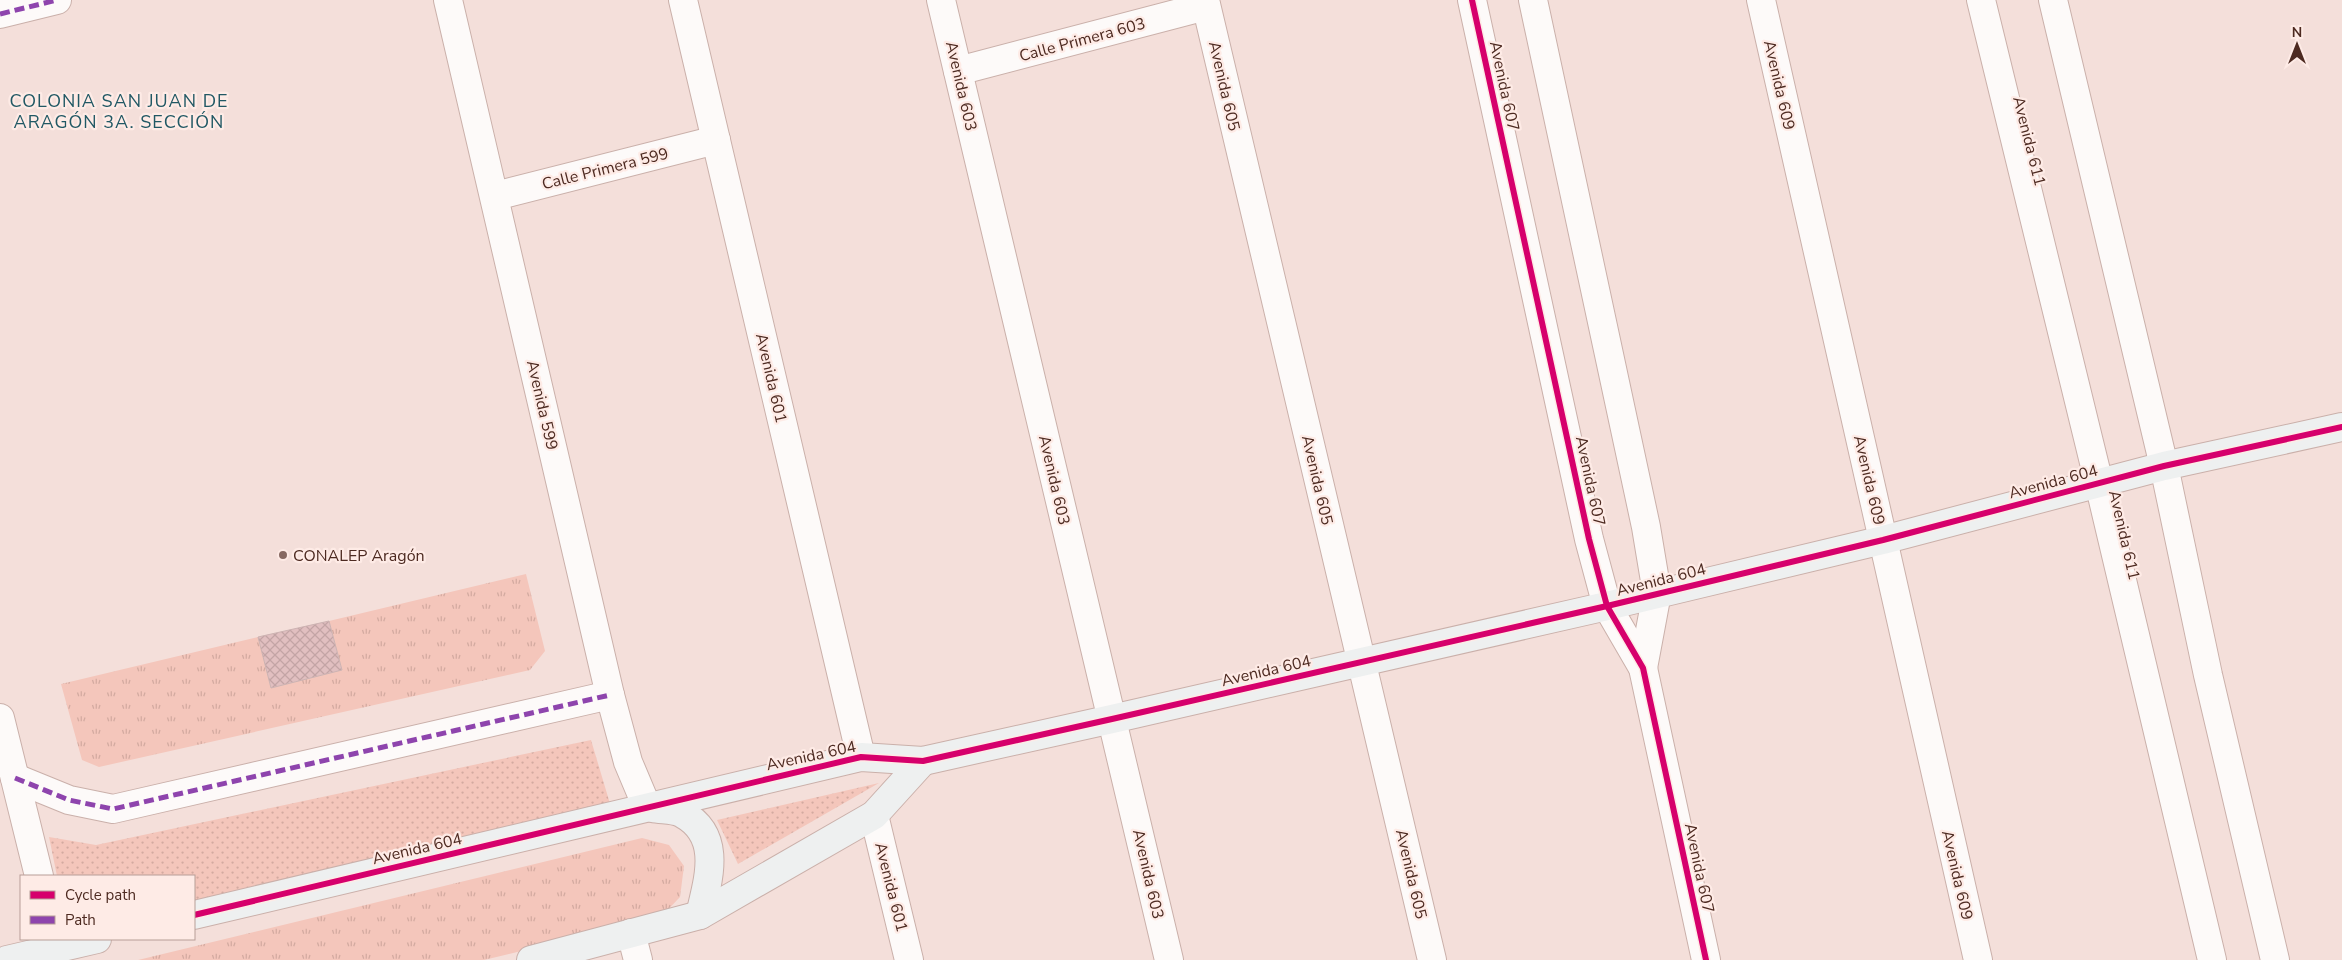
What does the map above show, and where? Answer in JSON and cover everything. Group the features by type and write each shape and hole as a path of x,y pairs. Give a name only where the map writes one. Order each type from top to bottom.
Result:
{"street":[{"path":"0,14 57,0"},
{"name":"Avenida 599","path":"448,0 610,695 628,762 647,807"},
{"name":"Avenida 601","path":"683,0 861,757"},
{"name":"Avenida 603","path":"941,0 1169,960"},
{"name":"Avenida 607","path":"1472,0 1589,539 1607,606 1643,668 1706,960"},
{"name":"Avenida 607","path":"1533,0 1646,527 1657,593 1643,668"},
{"name":"Avenida 609","path":"1761,0 1978,960"},
{"name":"Avenida 611","path":"1981,0 2099,483 2212,960"},
{"path":"2053,0 2164,466 2208,675 2275,960"},
{"name":"Calle Primera 603","path":"958,71 1206,3"},
{"name":"Avenida 605","path":"1206,3 1432,960"},
{"name":"Calle Primera 599","path":"495,196 716,140"},
{"name":"Avenida 604","path":"195,916 861,757 923,761 1112,719 1607,606 1883,540 2164,466 2342,427"},
{"path":"15,778 69,800 113,809 610,695"},
{"path":"0,718 39,875"},
{"path":"531,960 700,915 874,815 923,761"},
{"path":"647,807 682,813 698,826 708,844 711,869 700,915"},
{"name":"Avenida 601","path":"874,815 910,960"},
{"path":"631,933 638,960"},
{"path":"25,953 92,940"}],"green space":[{"path":"526,574 545,651 530,670 99,767 82,760 61,684 258,637 271,688 342,670 329,621"},
{"path":"591,740 611,807 195,905 195,875 57,875 49,837 96,845"},
{"path":"879,783 738,864 717,820"},
{"path":"642,838 669,845 684,866 680,897 661,917 484,960 138,960"}],"building":[{"path":"329,621 342,670 271,688 258,637"}],"marked path":[{"path":"0,14 57,0"},
{"path":"15,778 69,800 113,809 610,695"}],"cycle path":[{"path":"1472,0 1589,539 1607,606 1643,668 1706,960"},
{"path":"195,915 861,757 923,761 1112,719 1607,606 1883,540 2164,466 2342,427"}],"place":[{"name":"CONALEP Aragón","path":"283,555"}],"district":[{"name":"COLONIA SAN JUAN DE ARAGÓN 3A. SECCIÓN","path":"119,111"}]}
